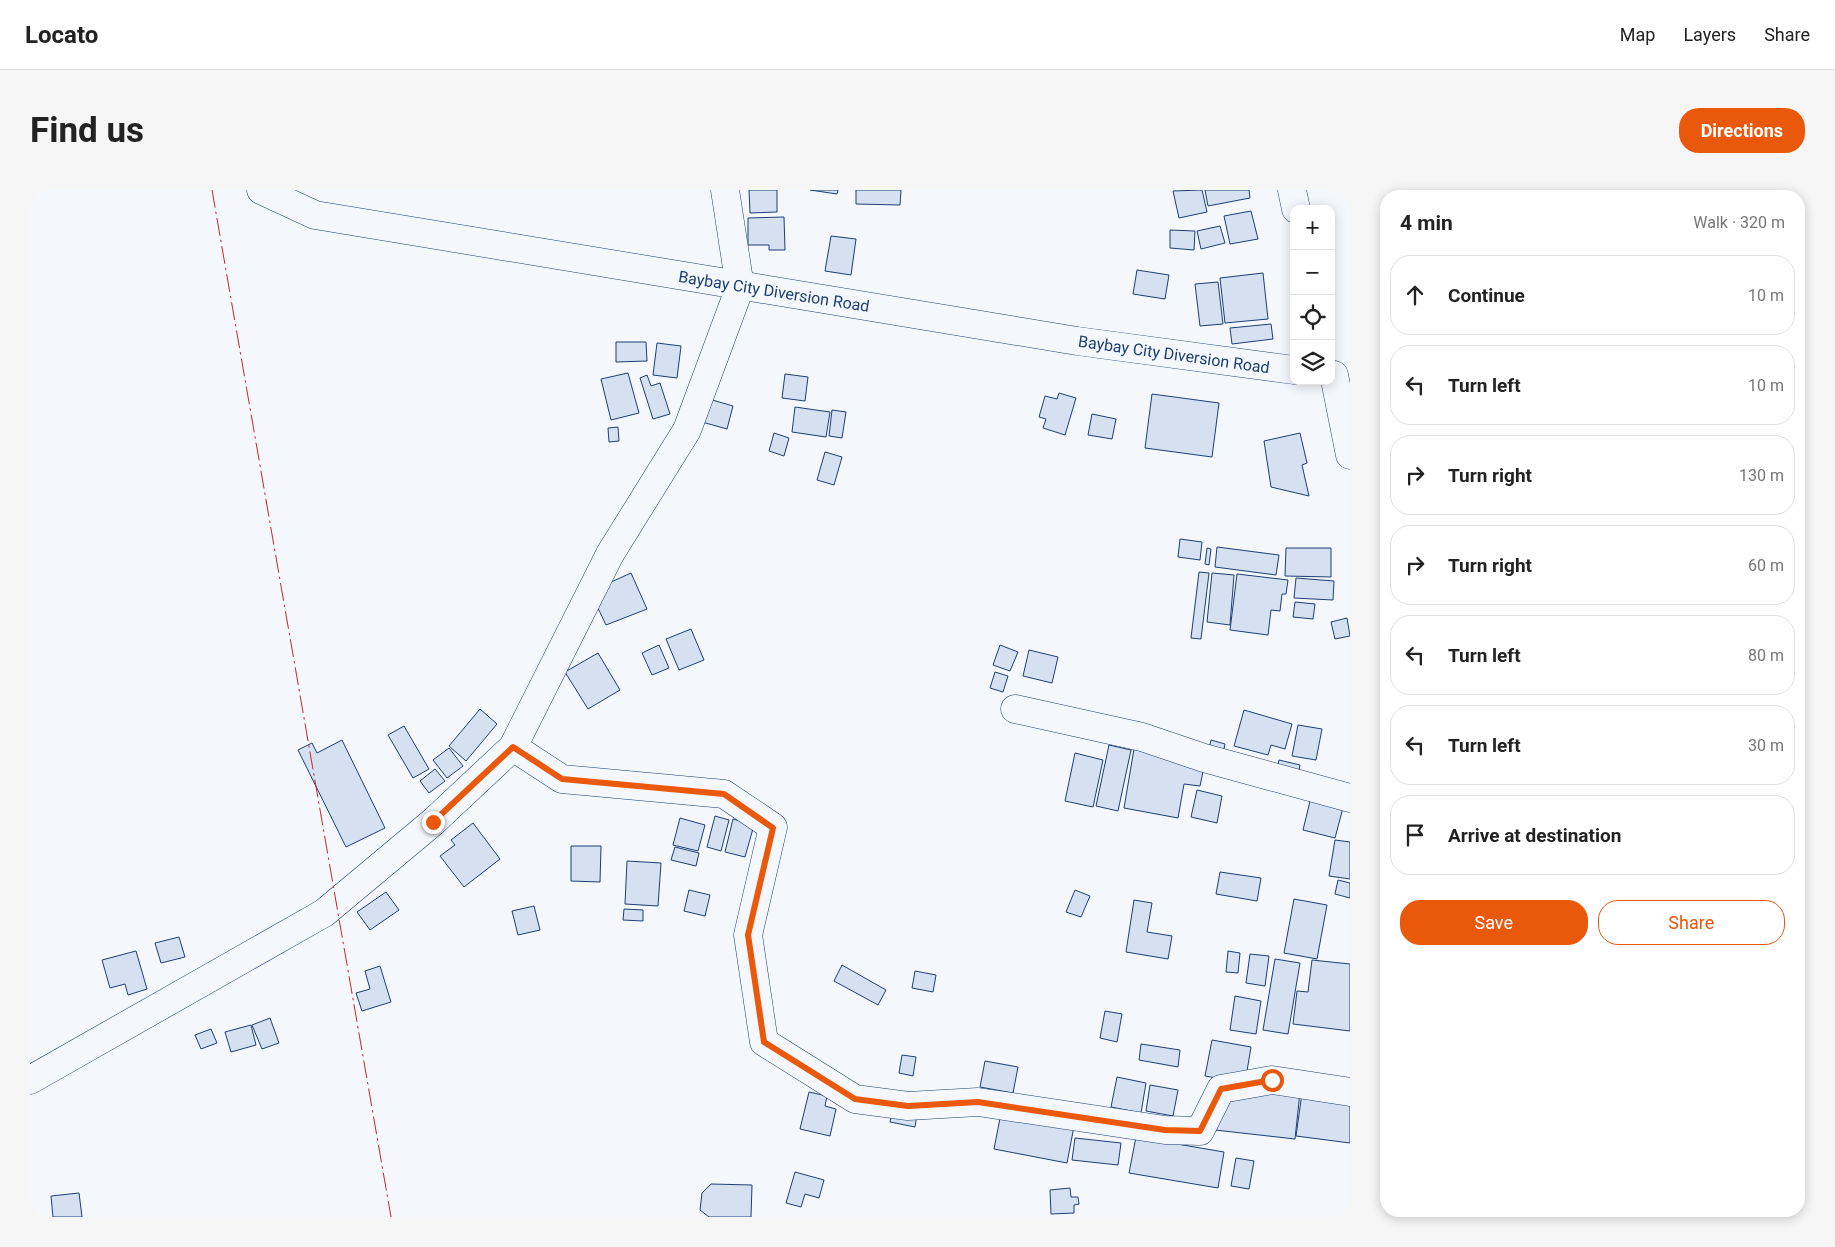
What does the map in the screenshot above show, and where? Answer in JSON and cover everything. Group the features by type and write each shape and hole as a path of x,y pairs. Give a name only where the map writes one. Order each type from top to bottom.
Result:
{"main road":[{"name":"Baybay City Diversion Road","path":"261,190 314,216 740,287 978,323 1077,341 1290,369"},
{"path":"30,1080 324,913 433,822 513,747 610,554 687,430 740,287 725,190"},
{"path":"1292,190 1295,205"},
{"path":"1335,385 1350,455"},
{"path":"1015,709 1142,737 1204,758 1350,798"},
{"path":"513,747 562,779 724,794 773,828 748,935 764,1042 855,1099 908,1106 978,1102 1165,1130 1200,1131 1221,1089 1272,1080 1350,1092"}],"building":[{"path":"749,190 777,190 777,212 750,213"},
{"path":"810,190 838,190 837,194"},
{"path":"856,190 901,190 900,205 856,204"},
{"path":"1202,190 1207,212 1179,218 1173,191"},
{"path":"1205,190 1249,190 1250,198 1208,206"},
{"path":"1251,211 1258,239 1230,244 1224,216"},
{"path":"784,217 785,250 769,250 769,245 748,245 748,218"},
{"path":"1220,226 1225,243 1201,249 1197,231"},
{"path":"1170,230 1195,231 1194,250 1170,248"},
{"path":"831,236 856,239 851,275 825,271"},
{"path":"1137,270 1169,275 1165,299 1133,294"},
{"path":"1263,273 1268,319 1225,323 1220,278"},
{"path":"1218,282 1223,324 1200,326 1195,284"},
{"path":"1271,324 1273,339 1232,344 1230,328"},
{"path":"616,342 646,342 647,361 616,362"},
{"path":"657,343 681,346 677,378 653,375"},
{"path":"628,373 639,413 611,420 601,379"},
{"path":"785,374 808,377 805,401 782,398"},
{"path":"647,375 651,386 660,383 670,414 653,419 640,378"},
{"path":"1059,393 1076,398 1065,435 1043,428 1046,419 1039,417 1045,396 1057,399"},
{"path":"1152,394 1219,403 1212,457 1145,448"},
{"path":"709,399 733,406 727,429 702,422"},
{"path":"795,407 830,412 826,437 792,432"},
{"path":"832,410 846,412 842,438 829,436"},
{"path":"1092,414 1116,419 1112,439 1088,435"},
{"path":"618,427 619,441 609,442 608,428"},
{"path":"774,433 789,438 784,456 769,451"},
{"path":"1300,433 1307,463 1302,465 1309,496 1271,487 1264,441"},
{"path":"825,452 842,457 834,485 817,480"},
{"path":"1180,539 1202,542 1200,560 1178,557"},
{"path":"1217,547 1279,555 1276,575 1215,567"},
{"path":"1207,548 1211,549 1209,565 1205,564"},
{"path":"1286,548 1331,548 1331,577 1285,576"},
{"path":"1199,572 1209,573 1201,639 1191,638"},
{"path":"631,573 647,609 606,625 597,606 611,582"},
{"path":"1212,573 1234,575 1230,625 1207,622"},
{"path":"1237,574 1288,580 1286,594 1282,594 1280,611 1271,610 1268,635 1230,630"},
{"path":"1296,578 1334,581 1333,600 1294,598"},
{"path":"1295,602 1315,604 1313,619 1293,617"},
{"path":"1347,618 1350,636 1335,639 1331,622"},
{"path":"691,629 704,660 679,670 666,639"},
{"path":"659,645 669,668 652,675 642,653"},
{"path":"1000,645 1018,652 1010,671 993,665"},
{"path":"1029,650 1058,657 1052,683 1023,676"},
{"path":"598,653 620,690 588,709 565,672"},
{"path":"995,672 1008,676 1003,692 990,688"},
{"path":"480,709 497,724 466,761 449,746"},
{"path":"1244,710 1292,724 1285,749 1271,745 1268,755 1234,746"},
{"path":"1298,725 1322,729 1316,760 1292,756"},
{"path":"404,726 429,769 413,778 388,735"},
{"path":"342,740 385,828 346,847 298,750 312,743 317,753"},
{"path":"1211,740 1225,744 1223,753 1209,749"},
{"path":"1109,745 1131,750 1118,811 1096,806"},
{"path":"449,748 463,766 447,778 433,760"},
{"path":"1134,749 1205,762 1200,786 1184,784 1178,818 1124,808"},
{"path":"1075,753 1103,760 1093,807 1065,801"},
{"path":"1279,760 1300,765 1298,775 1277,770"},
{"path":"435,769 445,781 429,793 420,781"},
{"path":"1197,790 1222,796 1217,823 1191,817"},
{"path":"1311,797 1344,804 1335,838 1303,830"},
{"path":"715,816 729,820 721,851 707,847"},
{"path":"680,818 705,825 698,851 673,845"},
{"path":"733,819 754,825 745,857 725,852"},
{"path":"473,823 500,859 464,887 440,856 455,845 451,840"},
{"path":"1335,840 1350,842 1350,879 1329,876"},
{"path":"571,846 601,846 600,882 571,881"},
{"path":"675,847 699,853 696,866 671,860"},
{"path":"627,861 661,863 658,906 625,904"},
{"path":"1220,872 1261,878 1257,901 1216,894"},
{"path":"1338,880 1350,883 1350,898 1335,894"},
{"path":"689,890 710,895 705,916 684,911"},
{"path":"1075,890 1090,896 1081,917 1066,912"},
{"path":"386,892 399,910 370,930 357,912"},
{"path":"1294,899 1327,905 1317,959 1284,953"},
{"path":"1134,900 1152,903 1147,932 1172,936 1168,959 1126,952"},
{"path":"534,906 540,930 518,935 512,911"},
{"path":"624,909 643,910 643,921 623,920"},
{"path":"179,937 185,957 161,963 155,943"},
{"path":"136,951 147,989 128,995 125,984 110,988 102,960"},
{"path":"1228,951 1240,953 1238,973 1226,972"},
{"path":"1250,954 1269,956 1265,986 1246,983"},
{"path":"1275,959 1300,963 1288,1034 1263,1030"},
{"path":"1312,960 1350,964 1350,1031 1293,1024 1297,991 1308,992"},
{"path":"842,965 886,990 878,1005 834,981"},
{"path":"380,966 391,1002 362,1011 356,993 370,989 365,971"},
{"path":"915,971 936,975 933,992 912,988"},
{"path":"1235,996 1261,1001 1256,1034 1230,1030"},
{"path":"1105,1011 1122,1014 1117,1042 1100,1038"},
{"path":"270,1018 279,1043 262,1049 252,1025"},
{"path":"251,1025 256,1045 231,1052 225,1032"},
{"path":"211,1029 217,1043 201,1049 195,1035"},
{"path":"1212,1040 1251,1047 1245,1083 1205,1076"},
{"path":"1141,1044 1180,1050 1178,1067 1139,1060"},
{"path":"902,1055 916,1057 913,1076 899,1073"},
{"path":"985,1061 1018,1067 1013,1093 980,1087"},
{"path":"1117,1077 1146,1083 1141,1113 1111,1107"},
{"path":"1150,1085 1178,1090 1173,1116 1146,1111"},
{"path":"809,1092 827,1096 825,1106 836,1109 830,1136 800,1129"},
{"path":"1300,1092 1295,1139 1215,1130 1222,1095"},
{"path":"1302,1093 1350,1099 1350,1143 1296,1136"},
{"path":"893,1108 917,1114 915,1127 890,1122"},
{"path":"1002,1108 1075,1121 1067,1163 994,1149"},
{"path":"1136,1137 1224,1152 1218,1188 1129,1173"},
{"path":"1075,1138 1121,1143 1118,1165 1072,1160"},
{"path":"1236,1158 1254,1161 1249,1189 1231,1186"},
{"path":"795,1172 824,1180 819,1198 805,1194 801,1207 786,1203"},
{"path":"711,1184 752,1185 751,1217 709,1217 700,1210 702,1193"},
{"path":"1070,1188 1071,1197 1078,1197 1079,1204 1074,1205 1074,1213 1051,1214 1050,1190"},
{"path":"79,1193 82,1217 53,1217 51,1196"}],"power":[{"path":"212,190 391,1217"}],"route":[{"path":"433,822 513,747 562,779 724,794 773,828 748,935 764,1042 855,1099 908,1106 978,1102 1165,1130 1200,1131 1221,1089 1272,1080"}]}
